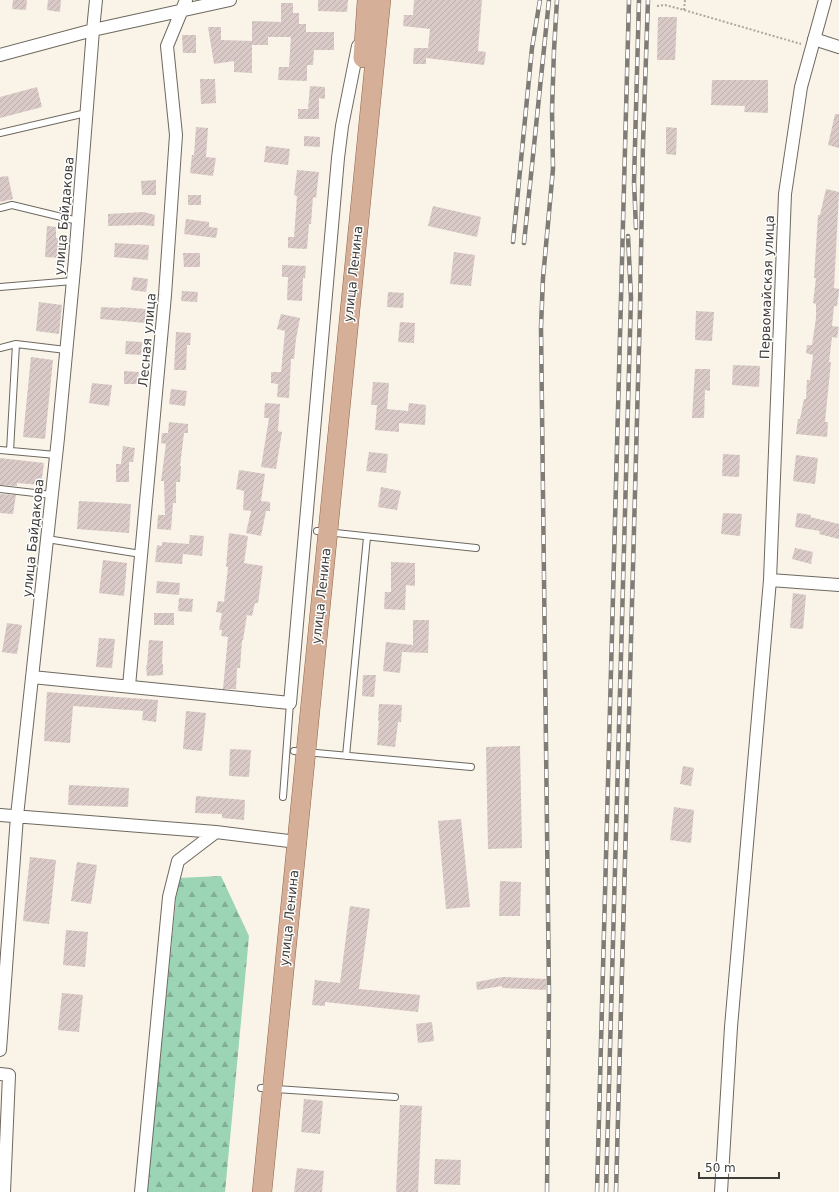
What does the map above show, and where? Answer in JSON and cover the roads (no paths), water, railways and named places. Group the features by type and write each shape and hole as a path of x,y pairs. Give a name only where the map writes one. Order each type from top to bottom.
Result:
{"main road":[{"name":"улица Ленина","path":"262,1192 267,1088 372,2"},
{"name":"улица Ленина","path":"250,1192 267,1088"}],"street":[{"name":"улица Байдакова","path":"0,1050 17,816 52,495 73,281 96,0"},
{"path":"0,55 183,5 230,0"},
{"name":"Первомайская улица","path":"721,1192 731,1027 770,580 785,194 801,87 825,0"},
{"name":"улица Ленина","path":"290,703 342,126 362,24 372,2"},
{"name":"Лесная улица","path":"129,686 165,295 176,135 167,46 183,5"},
{"path":"813,43 839,47"},
{"path":"770,580 839,585"},
{"path":"32,677 290,703"},
{"path":"0,815 216,832 290,842"},
{"path":"140,1192 169,897 178,861 216,832"},
{"path":"0,1074 9,1075 4,1192"}],"lane":[{"path":"0,133 86,113"},
{"path":"0,208 12,205 78,220"},
{"path":"0,287 73,281"},
{"path":"10,451 16,344"},
{"path":"0,348 16,344 66,350"},
{"path":"0,450 56,455"},
{"path":"0,489 52,495"},
{"path":"322,531 476,548"},
{"path":"346,756 367,537"},
{"path":"47,539 141,554"},
{"path":"283,797 290,703"},
{"path":"300,751 471,767"},
{"path":"267,1088 395,1097"}],"railway":[{"path":"513,242 532,48 540,0"},
{"path":"524,243 549,0"},
{"path":"547,1192 549,994 541,327 543,278 553,169 552,110 557,0"},
{"path":"597,1192 629,0"},
{"path":"636,228 634,182 639,0"},
{"path":"616,1192 648,0"},
{"path":"606,1192 631,298 628,236"}]}
